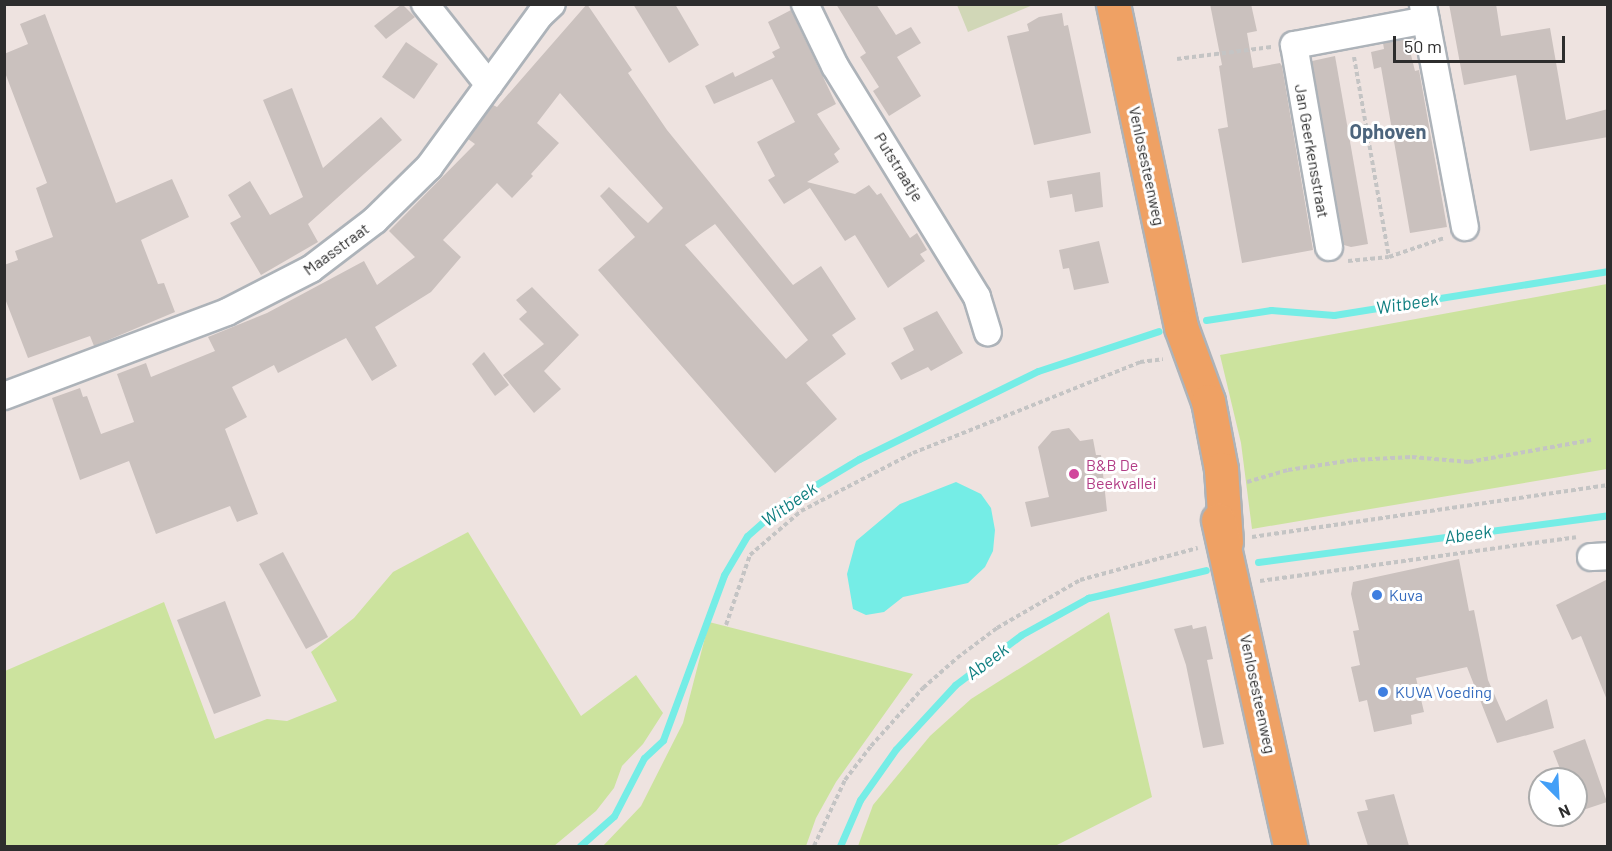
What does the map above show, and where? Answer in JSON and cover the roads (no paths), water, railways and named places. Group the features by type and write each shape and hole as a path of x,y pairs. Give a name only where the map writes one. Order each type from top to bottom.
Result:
{"main road":[{"name":"Venlosesteenweg","path":"1113,4 1181,341 1203,474 1226,542 1290,846"},
{"name":"Venlosesteenweg","path":"1181,341 1208,401 1223,490 1226,542"}],"street":[{"path":"425,4 489,85"},
{"name":"Maasstraat","path":"4,396 227,312 311,269 375,220 429,167 552,4"},
{"name":"Putstraatje","path":"805,4 835,66 977,297 988,332"},
{"path":"1425,12 1465,226"},
{"name":"Jan Geerkensstraat","path":"1329,247 1294,45 1350,34 1425,12"}],"water":[{"path":"956,482 981,494 991,508 995,530 993,551 985,567 968,583 903,597 884,612 866,615 853,609 847,574 856,541 900,504"}],"waterway":[{"name":"Witbeek","path":"1206,320 1271,310 1334,315 1608,271"},
{"name":"Witbeek","path":"580,846 614,816 644,758 663,740 724,575 747,536 782,505 859,459 1038,371 1159,331"},
{"name":"Abeek","path":"1258,562 1608,515"},
{"name":"Abeek","path":"840,846 860,800 896,749 955,685 1021,635 1088,598 1206,570"}],"place":[{"name":"B&B De Beekvallei","path":"1074,474"},
{"name":"Kuva","path":"1377,595"},
{"name":"KUVA Voeding","path":"1383,692"}],"district":[{"name":"Ophoven","path":"1388,131"}]}
